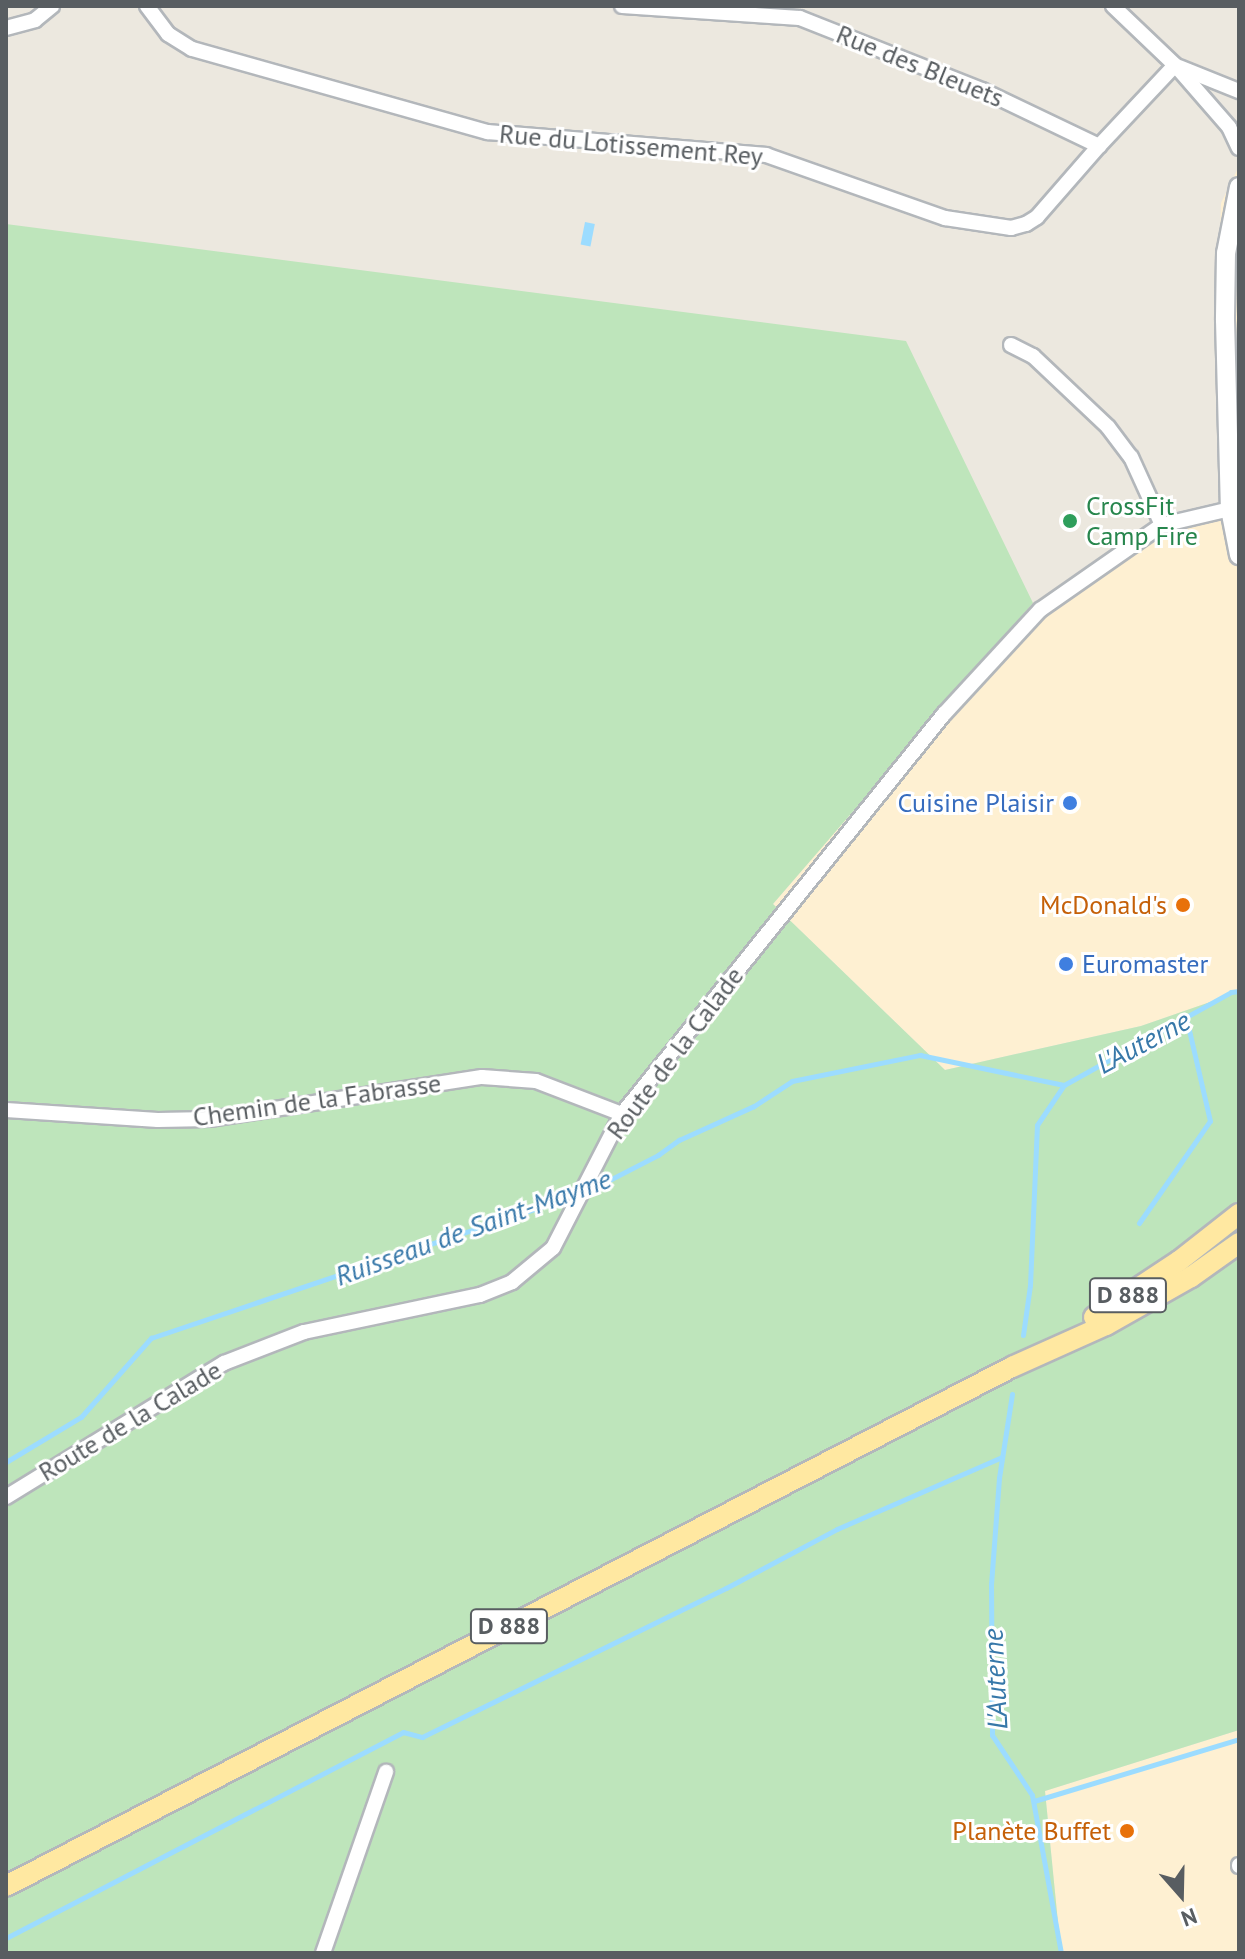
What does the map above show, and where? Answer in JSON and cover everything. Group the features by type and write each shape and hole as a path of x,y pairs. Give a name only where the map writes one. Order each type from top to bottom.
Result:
{"main road":[{"path":"1239,187 1226,253 1226,424 1230,509 1239,555"},
{"path":"1226,424 1239,354"},
{"name":"D 888","path":"1012,1367 1167,1269 1239,1214"},
{"name":"D 888","path":"6,1886 1012,1367 1106,1325 1191,1277 1239,1243"}],"street":[{"path":"6,28 35,20 52,6"},
{"name":"Rue du Lotissement Rey","path":"147,6 168,34 192,49 488,132 766,155 958,220 1011,228 1037,217 1099,146"},
{"name":"Rue des Bleuets","path":"622,6 800,12 982,90 1099,146"},
{"path":"1113,6 1175,65 1234,128 1239,148"},
{"path":"1099,146 1175,65"},
{"path":"1175,65 1235,87"},
{"path":"1011,345 1033,356 1108,427 1131,457 1162,525"},
{"name":"Route de la Calade","path":"6,1497 224,1363 304,1332 480,1295 512,1282 553,1248 574,1209 584,1182 622,1114 955,702 1040,610 1162,525 1230,509"},
{"name":"Chemin de la Fabrasse","path":"6,1110 158,1120 210,1119 482,1077 536,1081 622,1114"},
{"path":"323,1953 386,1772"}],"shaded area":[{"path":"1239,166 1239,472 1216,359 1221,203"},
{"path":"1239,499 1239,992 1141,1026 945,1070 773,904 1033,603 1138,534"},
{"path":"1239,1730 1239,1953 1061,1953 1045,1791"}],"green space":[{"path":"6,224 906,341 1033,603 773,904 945,1070 1141,1026 1239,992 1239,1730 1045,1791 1061,1953 6,1953"}],"water":[{"path":"585,222 595,224 590,246 581,245"}],"waterway":[{"name":"L'Auterne","path":"1023,1335 1030,1285 1037,1125 1064,1085 1231,992 1239,991"},
{"path":"1139,1223 1210,1121 1186,1017"},
{"name":"Ruisseau de Saint-Mayme","path":"588,1191 658,1155 679,1140 754,1106 792,1081 920,1055 1064,1085"},
{"name":"Ruisseau de Saint-Mayme","path":"6,1462 81,1417 151,1338 578,1194"},
{"name":"L'Auterne","path":"1012,1394 999,1478 991,1584 992,1735 1032,1795 1061,1953"},
{"path":"6,1938 403,1732 422,1737 726,1588 837,1529 1002,1457"},
{"path":"1034,1801 1239,1739"}],"place":[{"name":"CrossFit Camp Fire","path":"1070,521"},
{"name":"Cuisine Plaisir","path":"1070,803"},
{"name":"McDonald's","path":"1183,905"},
{"name":"Euromaster","path":"1066,964"},
{"name":"Planète Buffet","path":"1127,1831"}]}
